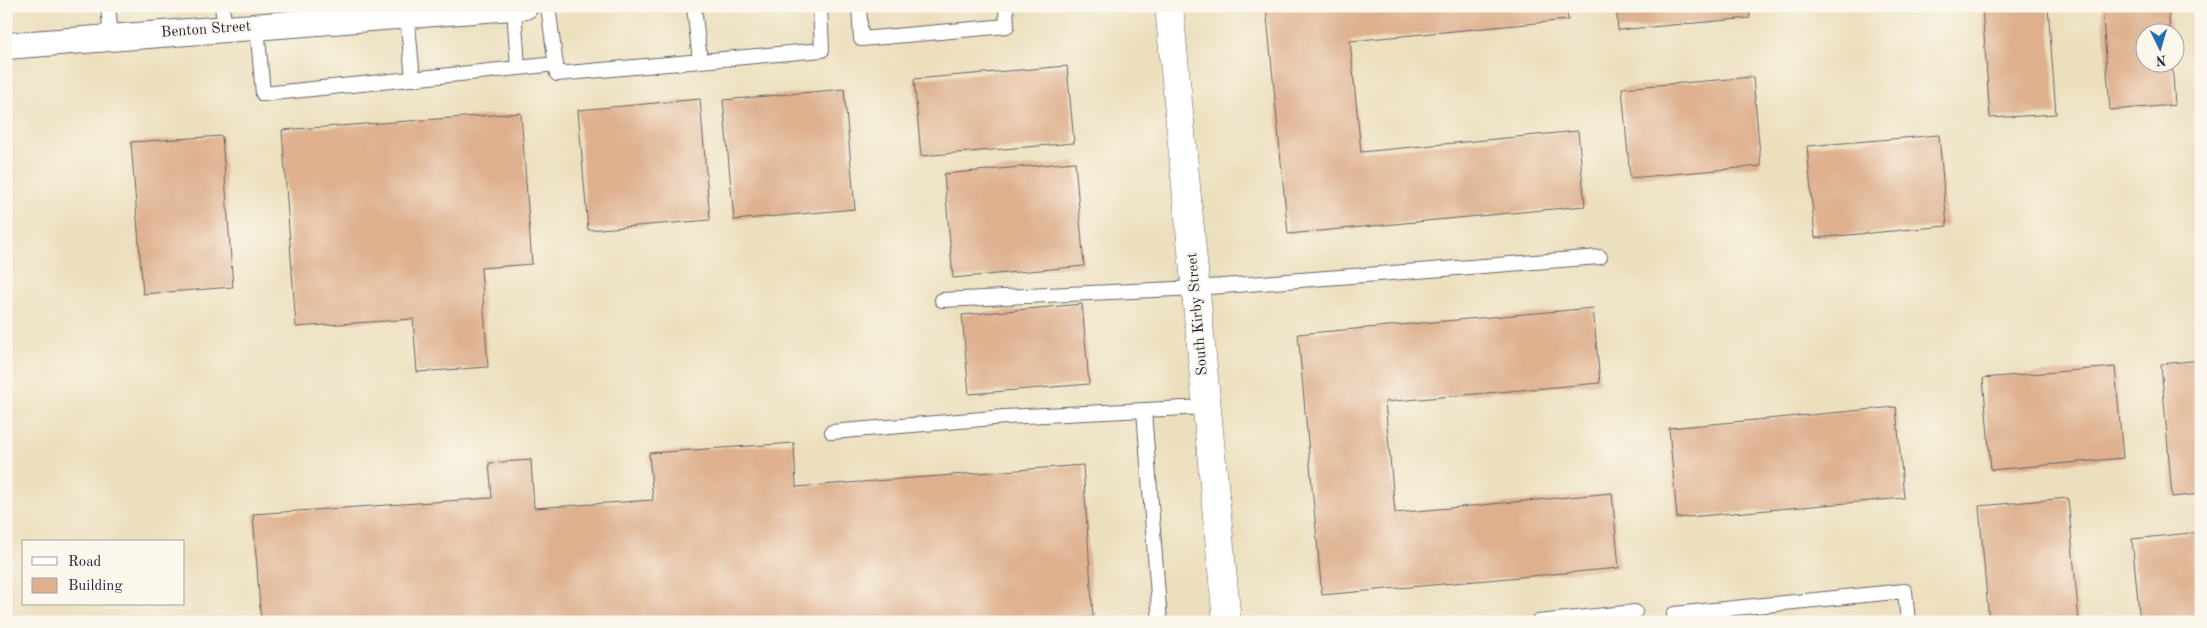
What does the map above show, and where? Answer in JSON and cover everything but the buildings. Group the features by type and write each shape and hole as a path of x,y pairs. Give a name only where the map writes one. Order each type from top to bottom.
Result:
{"street":[{"name":"South Kirby Street","path":"1169,6 1196,288 1205,407 1227,622"},
{"name":"Benton Street","path":"6,46 111,38 224,18 257,26 357,12 407,15 483,8 520,7"}],"lane":[{"path":"108,6 111,38"},
{"path":"548,6 557,74 822,50 820,6"},
{"path":"694,6 700,61"},
{"path":"858,6 861,39 1008,26 1006,6"},
{"path":"518,68 520,7"},
{"path":"407,15 413,79"},
{"path":"257,26 263,94 556,64"},
{"path":"942,300 1196,288 1600,257"},
{"path":"832,432 1004,417 1205,407"},
{"path":"1144,411 1160,622"},
{"path":"1675,622 1674,614 1905,591 1908,622"},
{"path":"1538,622 1635,612"}]}
